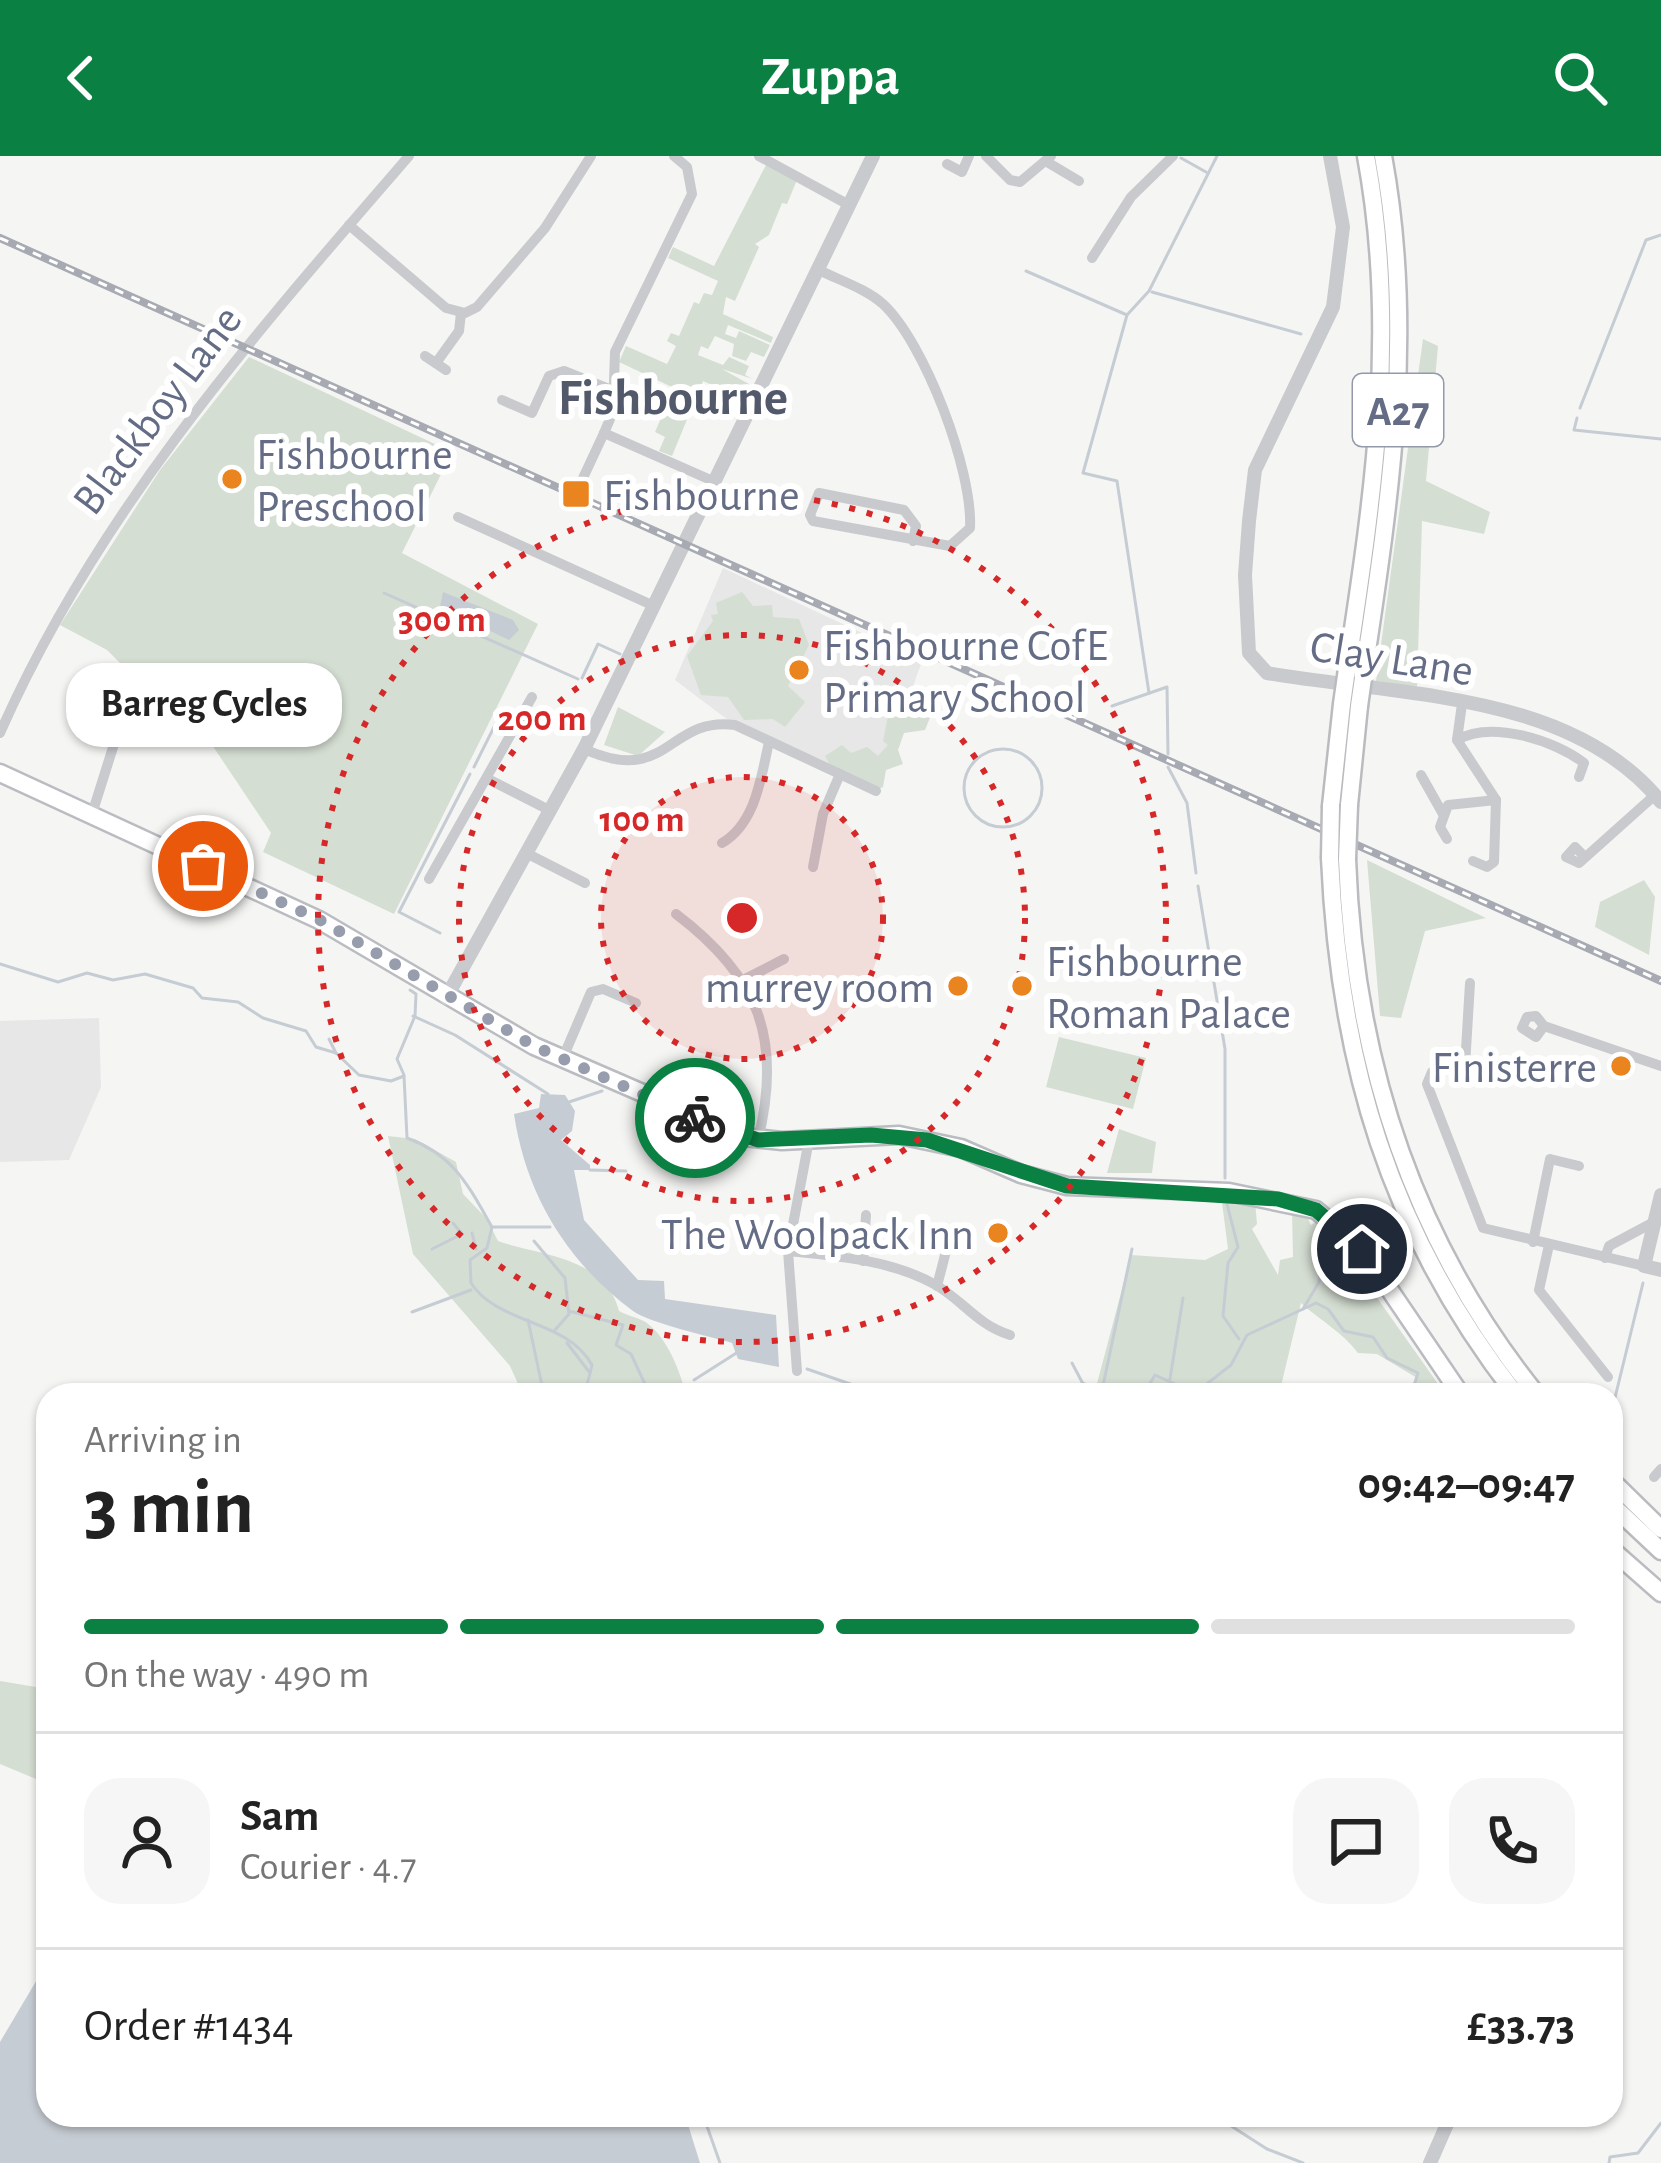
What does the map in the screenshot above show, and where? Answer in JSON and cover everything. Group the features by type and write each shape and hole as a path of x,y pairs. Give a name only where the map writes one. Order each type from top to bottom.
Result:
{"main road":[{"name":"A27","path":"1357,663 1385,351 1380,248 1366,156"},
{"name":"A27","path":"1383,156 1397,248 1402,355 1389,505 1350,705 1340,806 1338,976 1373,1132 1438,1282 1508,1383"},
{"path":"0,773 320,920 446,998 562,1060 758,1140 899,1135 961,1148 1067,1186 1228,1192 1299,1203 1331,1219 1362,1249 1453,1383"},
{"name":"A27","path":"1338,858 1365,1037 1401,1163 1465,1295 1528,1383"},
{"path":"1623,1492 1661,1529"},
{"path":"1623,1516 1661,1552"},
{"path":"1623,1560 1661,1593"}],"street":[{"name":"Blackboy Lane","path":"0,733 50,625 102,538 248,344 409,156"},
{"path":"349,225 438,302 460,313 477,307 545,228 591,156"},
{"path":"584,478 604,433 614,391 615,352 692,194 687,167 674,156"},
{"path":"759,156 849,205"},
{"path":"446,998 584,749 873,156"},
{"path":"947,164 962,172 969,156"},
{"path":"986,156 1010,180 1021,182 1049,159 1079,181"},
{"path":"1092,258 1131,197 1173,156"},
{"name":"Clay Lane","path":"1330,156 1343,227 1339,280 1323,338 1255,470 1245,575 1249,653 1267,673 1462,704 1588,739 1611,752 1658,799"},
{"path":"817,269 870,295 896,319 919,356 968,490 970,528 950,546 913,541 813,521 815,494 904,510 916,526 913,541"},
{"path":"436,363 459,331 460,313"},
{"path":"502,400 532,413 549,376 564,371 598,389 614,391"},
{"path":"604,433 713,481"},
{"path":"458,517 654,606"},
{"path":"436,872 461,814 488,779 532,697"},
{"path":"1462,704 1457,740 1496,800 1494,862 1489,867 1473,861"},
{"path":"92,814 120,724"},
{"path":"584,749 609,760 640,763 678,740 723,724 876,791"},
{"path":"1457,740 1489,730 1560,749 1586,765 1579,777"},
{"path":"722,843 736,835 754,802 769,742"},
{"path":"813,867 815,841 840,774"},
{"path":"1421,775 1443,814"},
{"path":"488,779 551,811"},
{"path":"1583,855 1658,799"},
{"path":"1447,839 1440,827 1443,814 1456,801 1496,800"},
{"path":"528,854 585,884"},
{"path":"676,914 712,941 745,979 766,1038 767,1093 758,1140"},
{"path":"745,979 784,959"},
{"path":"1471,983 1465,1066 1432,1072 1427,1084 1483,1228 1661,1270"},
{"path":"562,1060 591,992 603,989 636,1003"},
{"path":"1544,1026 1661,1066"},
{"path":"797,1371 788,1250 809,1140"},
{"path":"1533,1242 1550,1159 1579,1166"},
{"path":"1644,1266 1661,1196"},
{"path":"863,1262 866,1215"},
{"path":"1605,1258 1609,1246 1654,1222"},
{"path":"938,1286 951,1232"},
{"path":"1549,1245 1539,1290 1608,1377"},
{"path":"788,1250 863,1262 938,1286 986,1328 1010,1335"},
{"path":"1430,2163 1445,2127"}],"shaded area":[{"path":"767,163 797,180 769,235 755,244 759,247 735,301 726,297 723,314 773,337 771,343 728,325 725,334 736,338 739,331 770,345 764,357 751,352 746,361 732,356 734,344 715,336 708,349 701,346 698,355 723,365 729,357 749,366 745,375 753,379 722,369 749,384 744,399 703,381 695,401 689,402 693,405 672,456 659,451 665,437 655,432 674,388 619,362 626,346 667,364 676,346 667,341 671,333 679,336 694,302 699,304 704,293 712,295 718,281 668,258 673,247 714,266"},
{"path":"1423,339 1438,346 1426,481 1490,512 1484,534 1422,521 1417,687 1376,681"},
{"path":"249,357 452,452 402,553 538,624 394,914 263,852 271,833 186,706 130,673 107,650 60,625 160,470"},
{"name":"Fishbourne CofE Primary School","path":"723,568 922,661 876,791 736,726 675,680"},
{"path":"443,592 513,620 519,630 509,640 440,607"},
{"path":"742,592 753,606 772,605 773,617 799,619 809,645 788,686 805,702 785,727 773,719 744,720 728,697 701,695 687,656 713,621 711,615 718,614 716,603"},
{"path":"893,689 910,691 908,707 926,709 931,715 925,730 904,733 898,750 903,764 886,770 883,787 873,792 830,765 825,756 842,745 851,753 867,747 878,756 888,745 883,741 888,716 883,714"},
{"path":"618,707 665,732 638,756 604,745"},
{"path":"1367,860 1486,918 1425,931 1401,1018 1380,1016"},
{"path":"1644,880 1655,897 1649,955 1595,927 1600,902"},
{"path":"99,1018 101,1087 69,1160 0,1162 0,1021"},
{"path":"1059,1037 1146,1058 1133,1109 1046,1087"},
{"path":"541,1094 565,1095 575,1111 572,1131 561,1140 590,1165 590,1170 574,1170 584,1220 638,1280 664,1281 665,1299 776,1315 779,1367 738,1359 732,1343 641,1316 588,1271 553,1224 520,1144 514,1114 539,1108"},
{"path":"1119,1129 1156,1142 1152,1173 1107,1173"},
{"path":"388,1136 415,1139 456,1162 463,1194 487,1219 498,1241 569,1261 600,1279 619,1311 647,1323 661,1338 682,1383 518,1383 510,1366 413,1254"},
{"path":"1221,1195 1255,1201 1257,1224 1252,1229 1278,1275 1280,1260 1293,1257 1292,1210 1305,1213 1311,1225 1317,1221 1326,1226 1437,1383 1413,1383 1417,1378 1377,1354 1358,1353 1301,1303 1282,1383 1097,1383 1131,1255 1205,1260 1228,1249"},
{"path":"0,1681 36,1687 36,1779 0,1764"},
{"path":"36,1981 36,2127 689,2127 700,2163 0,2163 0,2042"}],"waterway":[{"path":"1149,693 1117,481 1083,473 1127,315 1149,291 1217,156"},
{"path":"1181,158 1206,172"},
{"path":"1580,408 1646,240 1661,235"},
{"path":"1026,271 1127,315"},
{"path":"1152,292 1301,334"},
{"path":"1577,418 1574,430 1661,439"},
{"path":"384,593 578,679"},
{"path":"582,678 598,644 620,654"},
{"path":"1112,706 1167,687 1168,754"},
{"path":"474,767 503,709"},
{"path":"1003,749 1030,761 1042,788 1030,815 1003,827 976,815 964,788 976,761 1003,749"},
{"path":"1168,767 1187,803 1196,873"},
{"path":"440,933 399,912 470,774"},
{"path":"1198,886 1225,1049 1225,1178"},
{"path":"0,964 58,982 87,973 113,980 145,974 193,988 202,998 238,1002 263,1018 306,1031 316,1047 336,1053 359,1075 391,1081 404,1076 407,1138 448,1163 492,1227"},
{"path":"404,1075 397,1059 415,1016 416,994 410,990"},
{"path":"413,1016 455,1035 548,1094"},
{"path":"329,1039 336,1053"},
{"path":"569,1102 602,1091"},
{"path":"590,1170 626,1171"},
{"path":"1226,1200 1238,1247 1228,1263 1223,1316 1239,1339"},
{"path":"432,1249 462,1234 453,1223"},
{"path":"550,1227 492,1227 487,1248 470,1260 471,1283 498,1307 581,1350 592,1365 588,1383"},
{"path":"472,1233 476,1249"},
{"path":"1303,1309 1319,1282 1325,1238"},
{"path":"534,1241 565,1278 569,1314 555,1330"},
{"path":"1104,1383 1132,1249"},
{"path":"1619,1383 1643,1283"},
{"path":"412,1312 471,1290"},
{"path":"1170,1379 1183,1298"},
{"path":"1208,1383 1231,1365 1247,1335 1316,1303 1328,1309 1344,1331 1373,1337 1387,1358 1418,1373 1415,1383"},
{"path":"569,1311 623,1325 616,1345 631,1354 644,1383"},
{"path":"528,1320 541,1383"},
{"path":"567,1343 590,1373"},
{"path":"694,1380 738,1352"},
{"path":"1072,1363 1082,1382"},
{"path":"807,1369 847,1383"},
{"path":"1150,1383 1155,1375 1173,1383"},
{"path":"1609,2163 1610,2157 1638,2153 1661,2123"},
{"path":"707,2127 720,2163"},
{"path":"1233,2127 1267,2149 1303,2163"}],"railway":[{"path":"0,238 1661,981"}],"way so far":[{"path":"203,866 320,920 534,1046 695,1118"}],"place":[{"name":"Fishbourne Preschool","path":"232,479"},
{"name":"Fishbourne","path":"576,494"},
{"name":"Fishbourne CofE Primary School","path":"799,670"},
{"name":"Barreg Cycles","path":"203,866"},
{"name":"murrey room","path":"958,986"},
{"name":"Fishbourne Roman Palace","path":"1022,986"},
{"name":"Finisterre","path":"1621,1066"},
{"name":"The Woolpack Inn","path":"998,1233"}],"district":[{"name":"Fishbourne","path":"673,396"}],"route":[{"path":"695,1118 758,1140 871,1135 927,1140 1067,1186 1228,1192 1299,1203 1331,1219 1362,1249"}]}
